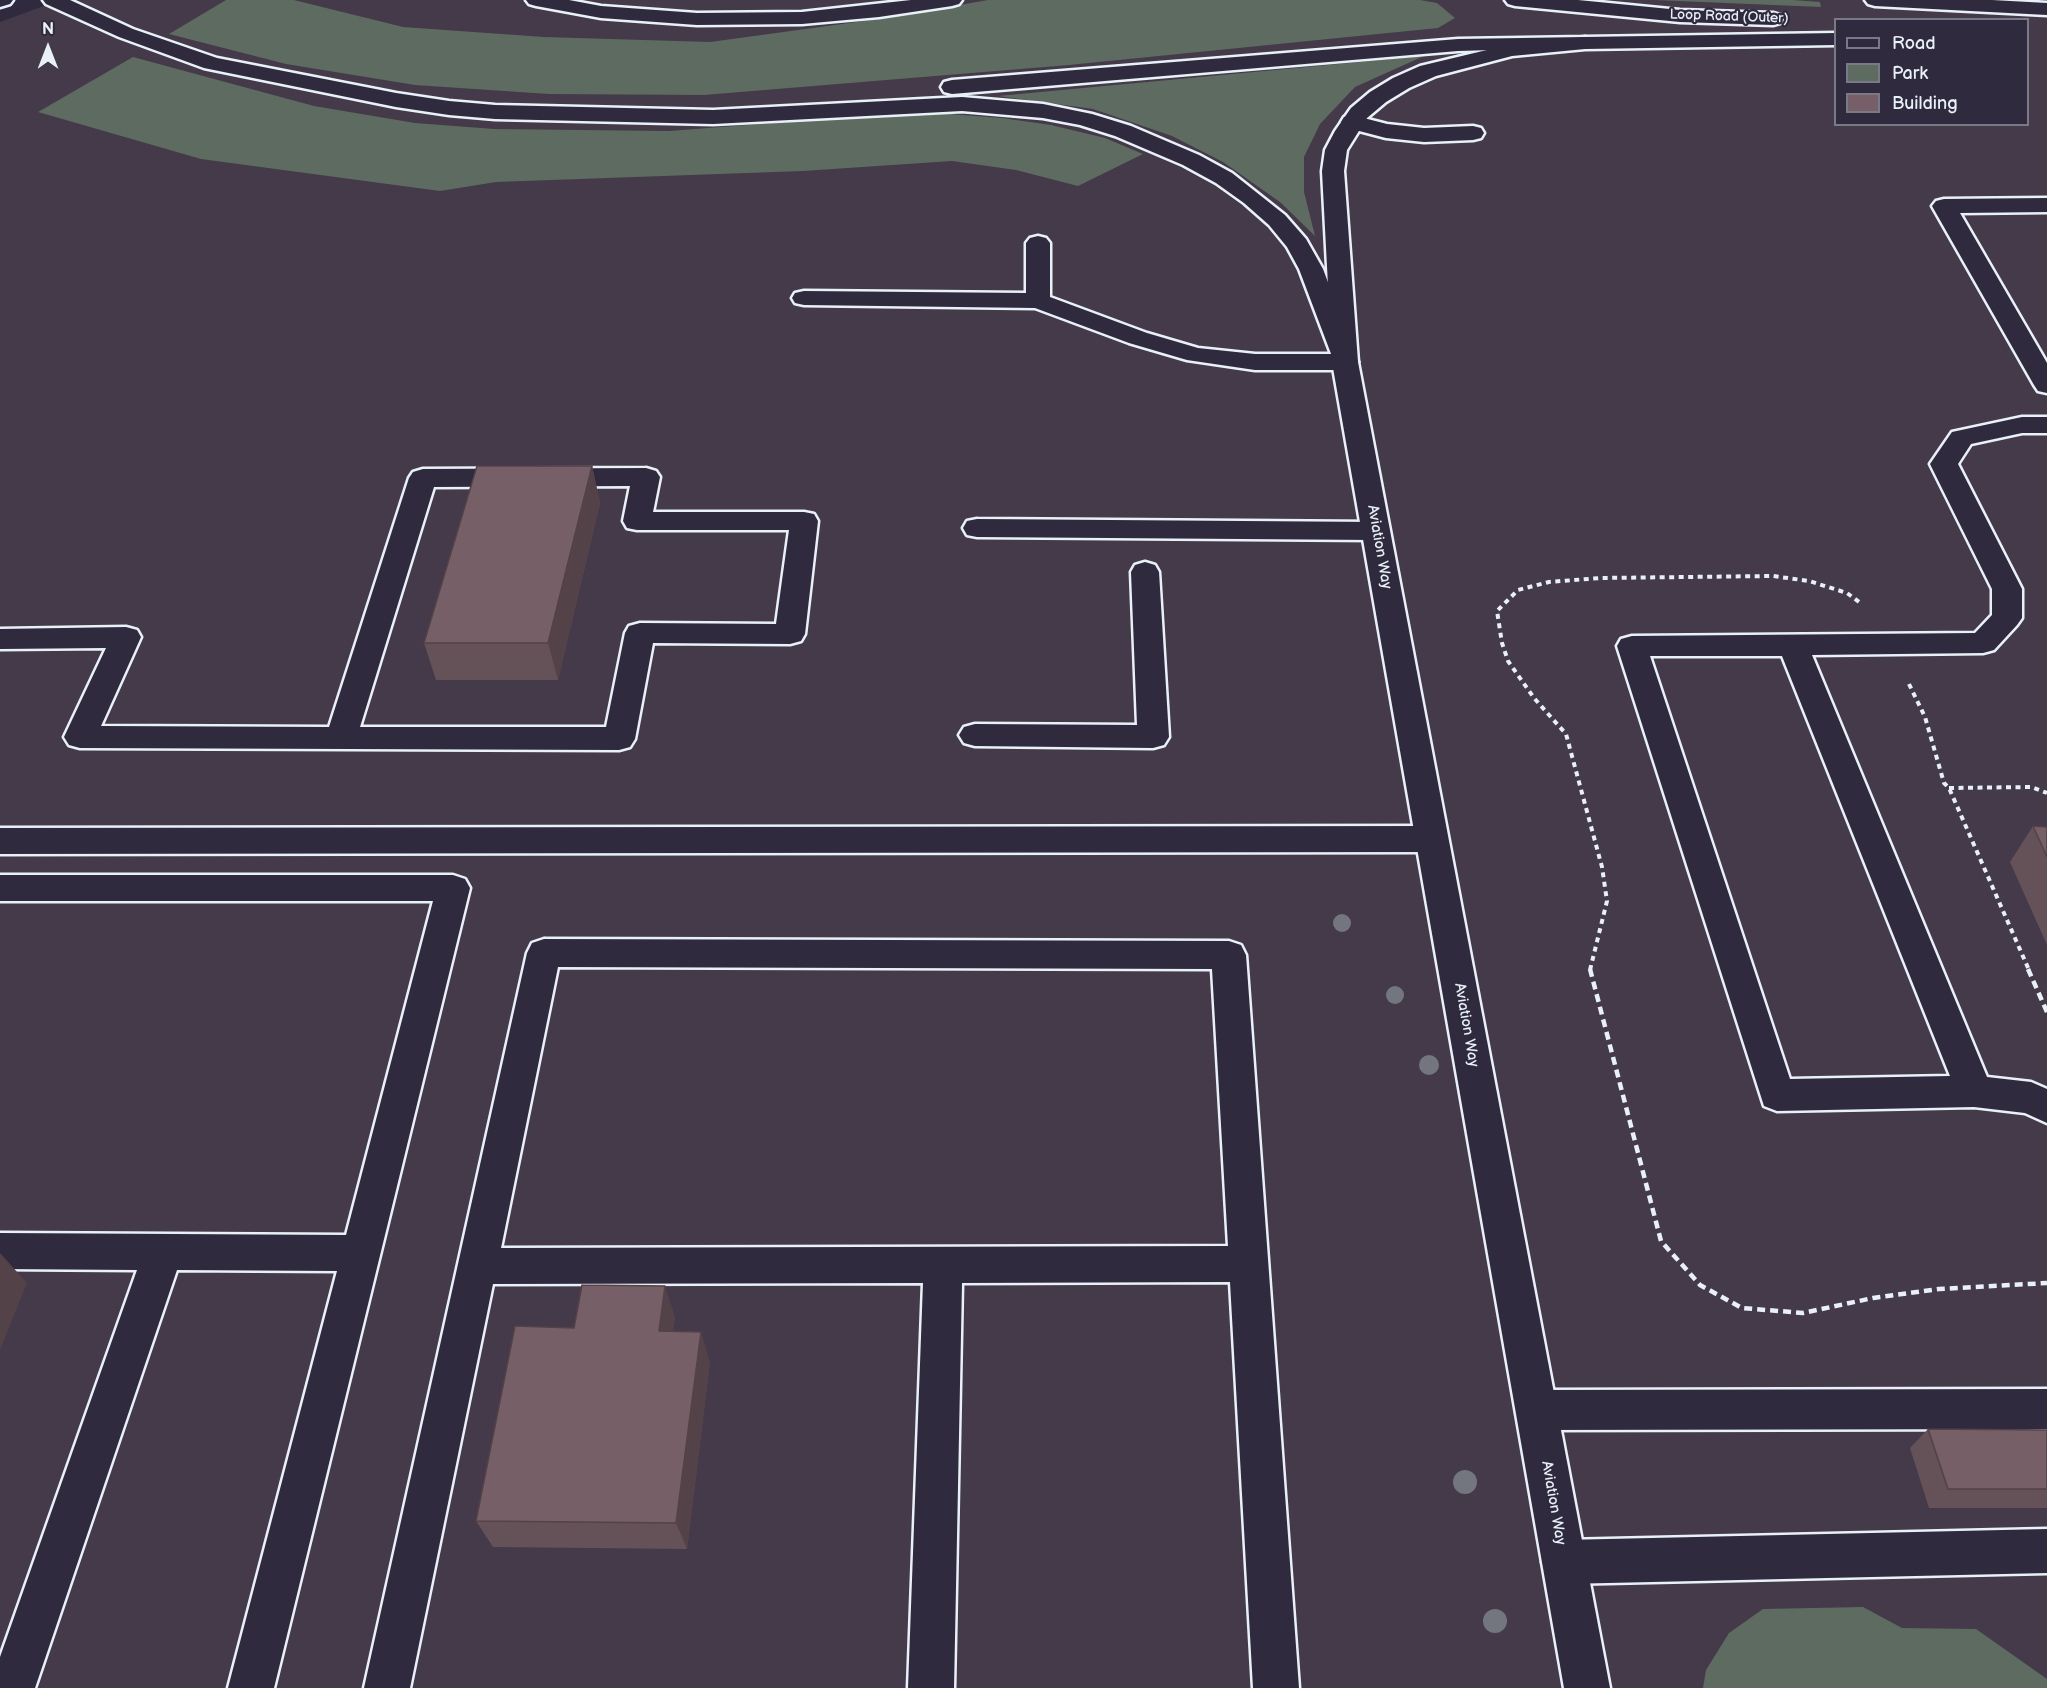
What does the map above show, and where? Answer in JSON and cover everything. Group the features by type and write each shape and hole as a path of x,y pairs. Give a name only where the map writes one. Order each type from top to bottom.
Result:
{"main road":[{"path":"53,0 67,8 212,63 396,100 495,112 753,116 962,104 1042,111 1084,119 1123,131 1191,160 1224,178 1277,220 1298,244 1311,269 1345,362"},
{"path":"536,0 585,9 697,19 802,18 879,11 952,0"},
{"name":"Loop Road (Outer)","path":"1515,0 1680,16 1834,21"},
{"path":"1875,0 2047,9"},
{"path":"616,115 1458,45 1834,39"},
{"path":"1345,362 1333,171 1336,150 1352,122 1378,97 1401,83 1428,71 1464,60 1512,50 1585,43"},
{"path":"1352,122 1386,131 1424,135 1473,133"},
{"path":"2047,205 1944,206 2047,385"},
{"path":"1038,243 1038,301"},
{"path":"804,298 1038,301 1138,338 1196,355 1255,362 1345,362"},
{"name":"Aviation Way","path":"1345,362 1587,1688"},
{"path":"2047,425 2022,425 1962,438 1944,464 2007,589 2007,618 1983,643 1632,646 1777,1095 1974,1090 2031,1098 2047,1107"},
{"path":"0,639 126,637 80,736 341,738 619,739 640,633 790,634 804,521 638,521 646,477 423,478 341,738"},
{"path":"978,528 1375,531"},
{"path":"975,735 1153,736 1145,572"},
{"path":"1793,645 1974,1090"},
{"path":"0,841 1432,839"},
{"path":"0,888 453,888 251,1688"},
{"path":"387,1688 544,953 1229,955 1276,1688"},
{"path":"0,1251 360,1253"},
{"path":"12,1688 163,1252"},
{"path":"478,1266 1250,1264"},
{"path":"931,1688 943,1265"},
{"path":"1537,1410 2047,1408"},
{"path":"1564,1562 2047,1551"}],"path":[{"path":"1949,788 2031,788 2047,793"}],"shaded area":[{"path":"60,0 2047,0 2047,1688 0,1688 0,22"}],"green space":[{"path":"226,0 294,0 403,27 544,37 710,42 886,18 988,0 1420,0 1437,3 1455,18 1438,28 1069,65 704,95 549,94 415,85 286,64 169,34"},
{"path":"1654,0 1793,0 1820,2 1821,7"},
{"path":"1424,56 1355,87 1320,124 1304,157 1304,192 1315,236 1280,202 1223,162 1172,136 1093,109 998,96"},
{"path":"133,57 314,106 415,123 494,129 669,131 891,114 950,114 1051,125 1105,138 1143,154 1078,186 1016,170 952,161 803,171 496,182 440,191 201,159 38,112"},
{"path":"1863,1607 1902,1628 1976,1629 2047,1679 2047,1688 1703,1688 1706,1670 1729,1633 1763,1609"}],"building":[{"path":"477,466 592,466 548,643 424,643"},
{"path":"2033,826 2047,827 2047,857"},
{"path":"582,1285 665,1286 659,1331 701,1332 676,1523 476,1521 515,1326 574,1328"},
{"path":"1928,1429 2047,1430 2047,1489 1948,1489"}]}
